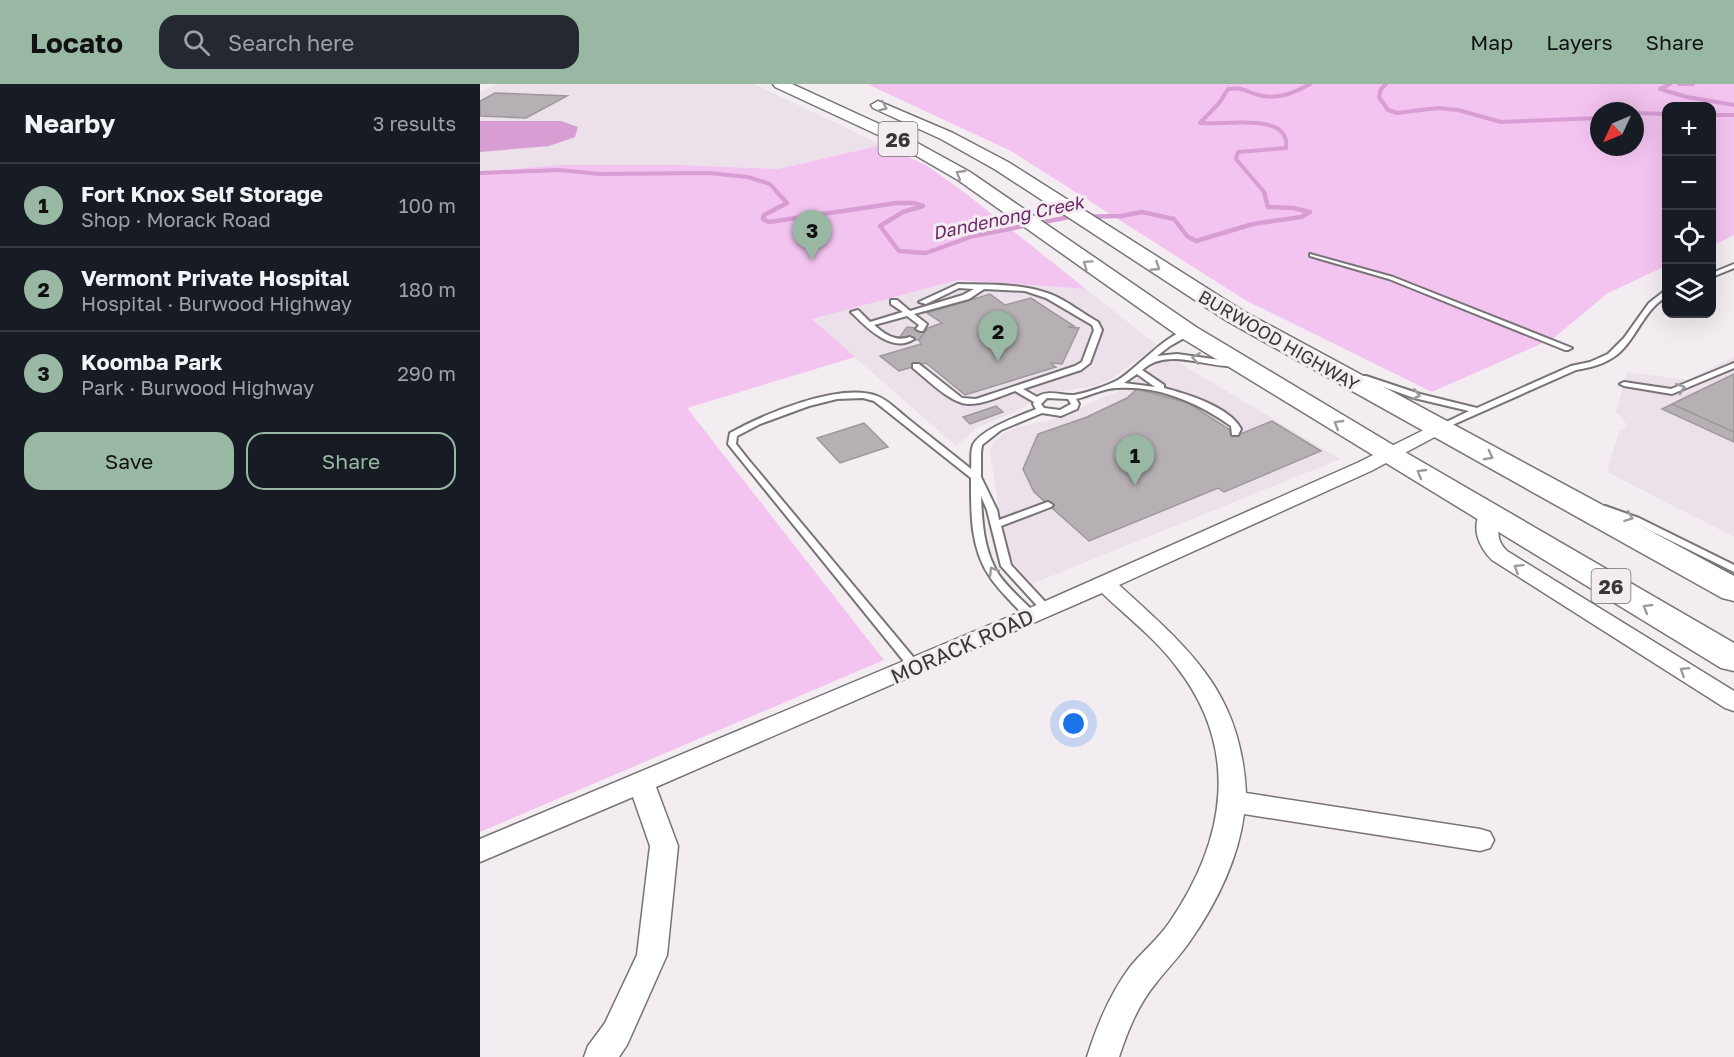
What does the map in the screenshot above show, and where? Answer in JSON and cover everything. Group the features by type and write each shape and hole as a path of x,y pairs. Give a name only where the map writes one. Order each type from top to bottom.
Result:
{"highway":[{"name":"BURWOOD HIGHWAY","path":"780,84 905,142 964,176 1188,332 1388,454 1734,659"},
{"name":"BURWOOD HIGHWAY","path":"862,98 970,148 1032,183 1107,235 1227,311 1734,590"}],"street":[{"name":"MORACK ROAD","path":"480,852 915,667 1388,454 1438,429"},
{"path":"1489,514 1485,533 1492,550 1499,556 1734,702"},
{"path":"1103,1057 1109,1036 1123,1005 1143,975 1172,944 1204,896 1217,870 1228,838 1234,802 1234,765 1227,732 1207,690 1185,661 1104,583"},
{"path":"600,1057 616,1034 652,955 664,846 641,783"},
{"path":"1234,802 1480,840"}],"lane":[{"path":"1312,255 1391,278 1568,348"},
{"path":"1716,273 1734,266"},
{"path":"923,302 958,286 1025,289 1049,296 1095,324 1098,330 1086,363 1078,368 967,402 959,400 950,388 918,367 930,366"},
{"path":"870,324 966,297 984,286"},
{"path":"1438,429 1574,368 1593,365 1602,360 1621,347 1654,300 1662,296"},
{"path":"894,302 923,324 920,329"},
{"path":"855,312 891,341 899,343 910,339"},
{"path":"1034,382 1054,394 1071,398 1115,385 1152,359 1166,345 1188,332"},
{"path":"1152,359 1177,356 1240,364"},
{"path":"1624,384 1672,392 1734,365"},
{"path":"1137,370 1166,389"},
{"path":"1340,375 1355,375 1417,396 1476,410"},
{"path":"1115,385 1166,389 1190,397 1235,425 1237,429 1234,433"},
{"path":"1016,388 1054,413 1070,410 1075,404 1071,398"},
{"path":"915,667 744,460 732,444 734,435 744,428 815,403 846,395 863,394 877,399 977,478 992,510 1006,566 1038,612"},
{"path":"1038,612 993,573 984,554 976,513 978,444 998,428 1054,394"},
{"path":"1554,491 1636,520 1734,569"},
{"path":"995,525 1048,504"}],"shaded area":[{"path":"498,84 754,84 882,145 778,169 681,165 559,165 480,172 480,91"},
{"path":"867,84 1734,84 1734,235 1716,244 1716,102 1662,102 1662,268 1608,293 1554,338 1432,392 1245,300 1011,151"},
{"path":"480,121 561,121 578,127 575,137 549,146 480,152"},
{"path":"882,145 926,165 964,192 1086,289 958,280 812,319 855,357 687,408 884,660 480,832 480,172 559,165 681,165 778,169"},
{"path":"958,280 1086,289 1157,345 1111,379 1095,386 1044,394 1015,412 978,427 956,446 811,319"},
{"path":"1734,357 1734,537 1607,472 1619,431 1628,426 1616,412 1627,372 1687,380"},
{"path":"1169,360 1181,364 1340,459 1032,584 1012,561 1003,538 990,451 995,440 1018,427 1070,415 1087,404 1117,392 1159,363"}],"building":[{"path":"495,93 567,96 526,118 480,116 480,101"},
{"path":"990,294 1005,305 1031,298 1074,326 1068,327 1079,328 1062,364 1050,363 1056,367 965,395 926,363 899,371 880,356 921,344 919,340 928,328 942,323 927,313"},
{"path":"907,327 927,329 919,340 899,338"},
{"path":"1734,374 1734,432 1672,404 1705,388"},
{"path":"1137,389 1188,403 1238,435 1272,421 1321,451 1224,492 1218,488 1089,541 1034,492 1023,469 1038,434 1087,417 1127,398"},
{"path":"1672,404 1734,432 1734,442 1662,409"},
{"path":"996,406 1003,412 970,424 963,417"},
{"path":"864,423 888,447 840,463 817,438"}],"waterway":[{"name":"Dandenong Creek","path":"1265,193 1236,159 1238,152 1286,148 1285,136 1278,129 1254,123 1200,123 1220,102 1228,89 1239,89 1262,96 1276,97 1297,91 1310,84"},
{"name":"Dandenong Creek","path":"1386,84 1381,89 1379,97 1388,110 1397,113 1438,108 1458,110 1501,122 1590,118"},
{"name":"Dandenong Creek","path":"1670,84 1660,89 1687,97 1734,105"},
{"name":"Dandenong Creek","path":"1679,84 1693,84"},
{"name":"Dandenong Creek","path":"1644,113 1662,114"},
{"name":"Dandenong Creek","path":"1716,115 1734,115"},
{"name":"Dandenong Creek","path":"480,173 559,170 600,174 709,173 748,177 770,184 778,193"},
{"name":"Dandenong Creek","path":"777,192 787,203 764,215 763,219 769,222 897,203 914,203 923,206 903,212 880,226 899,251 926,253 973,236 1069,217 1121,216 1142,212 1174,219 1187,236 1196,241 1253,224 1301,217 1310,212 1293,208 1268,207 1264,192"}],"place":[{"name":"Koomba Park","path":"812,260"},
{"name":"Vermont Private Hospital","path":"998,361"},
{"name":"Fort Knox Self Storage","path":"1135,485"}]}
